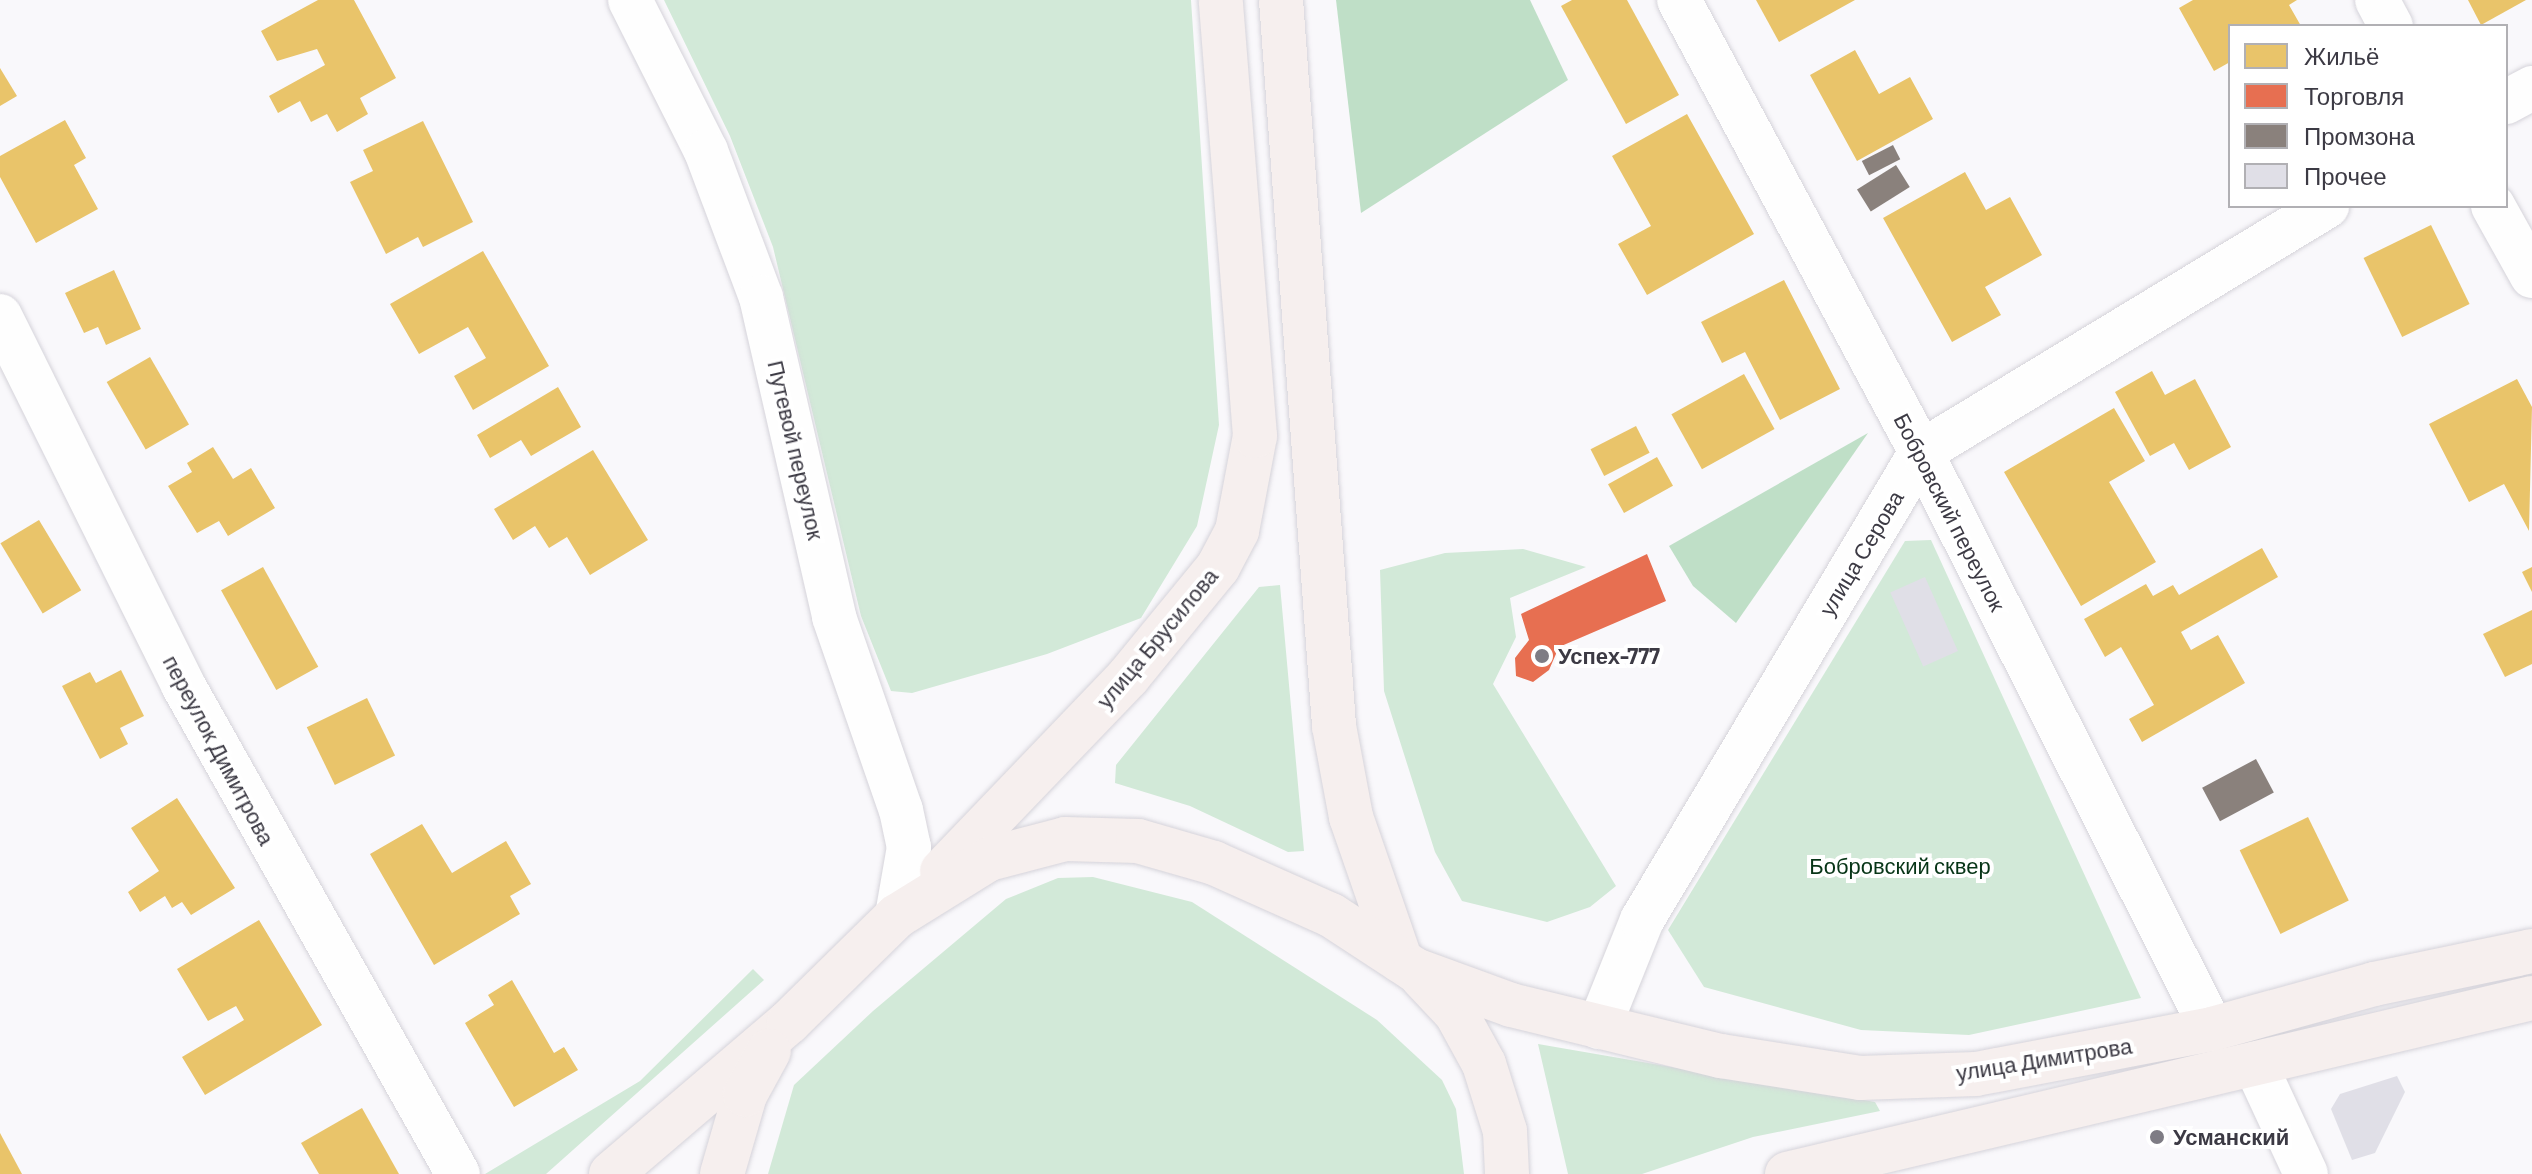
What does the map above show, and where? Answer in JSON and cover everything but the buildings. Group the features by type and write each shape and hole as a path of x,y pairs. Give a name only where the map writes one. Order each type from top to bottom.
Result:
{"main road":[{"name":"улица Брусилова","path":"897,916 1128,677 1218,567 1237,531 1255,436 1221,0"},
{"path":"1281,0 1334,726 1351,817 1408,965"},
{"name":"улица Димитрова","path":"611,1174 789,1022 897,916 989,859 1065,839 1118,839 1261,881 1408,965 1599,1027 1860,1078 1976,1074 2212,1029 2374,984 2532,951"},
{"name":"улица Димитрова","path":"1408,965 1456,1013 1484,1064 1505,1131 1507,1174"},
{"path":"1787,1174 2532,998"},
{"name":"улица Димитрова","path":"722,1174 745,1095 789,1022"}],"street":[{"name":"Путевой переулок","path":"630,0 706,151 761,297 834,617 909,847 897,916"},
{"name":"Бобровский переулок","path":"1679,0 1921,452 2212,1029"},
{"path":"2377,0 2390,24"},
{"path":"2508,101 2532,88"},
{"name":"улица Серова","path":"1599,1027 1642,920 1921,452 2324,208"},
{"path":"2494,208 2532,276"},
{"name":"переулок Димитрова","path":"0,316 183,685 458,1174"},
{"path":"2255,1064 2306,1174"}],"green space":[{"path":"664,0 1191,0 1219,425 1197,526 1141,618 1047,654 912,693 891,691 861,616 773,247 730,136"},
{"path":"1336,0 1530,0 1568,80 1361,213"},
{"path":"1868,433 1736,623 1693,586 1669,546"},
{"name":"Бобровский сквер","path":"1931,540 2141,998 1969,1035 1861,1030 1704,987 1668,930 1905,541"},
{"path":"1523,549 1586,567 1510,598 1516,637 1493,684 1616,886 1590,907 1547,922 1462,901 1435,852 1384,691 1380,570 1445,553"},
{"path":"1280,585 1304,851 1288,852 1190,806 1115,783 1116,765 1259,587"},
{"path":"1093,877 1192,902 1377,1020 1442,1080 1456,1109 1464,1174 768,1174 794,1085 873,1011 1006,899 1058,878"},
{"path":"753,969 764,980 546,1174 485,1174 640,1081"},
{"path":"1538,1044 1875,1102 1880,1111 1753,1137 1642,1174 1568,1174"}],"place":[{"name":"Успех-777","path":"1542,656"},
{"name":"Усманский","path":"2157,1137"}]}
